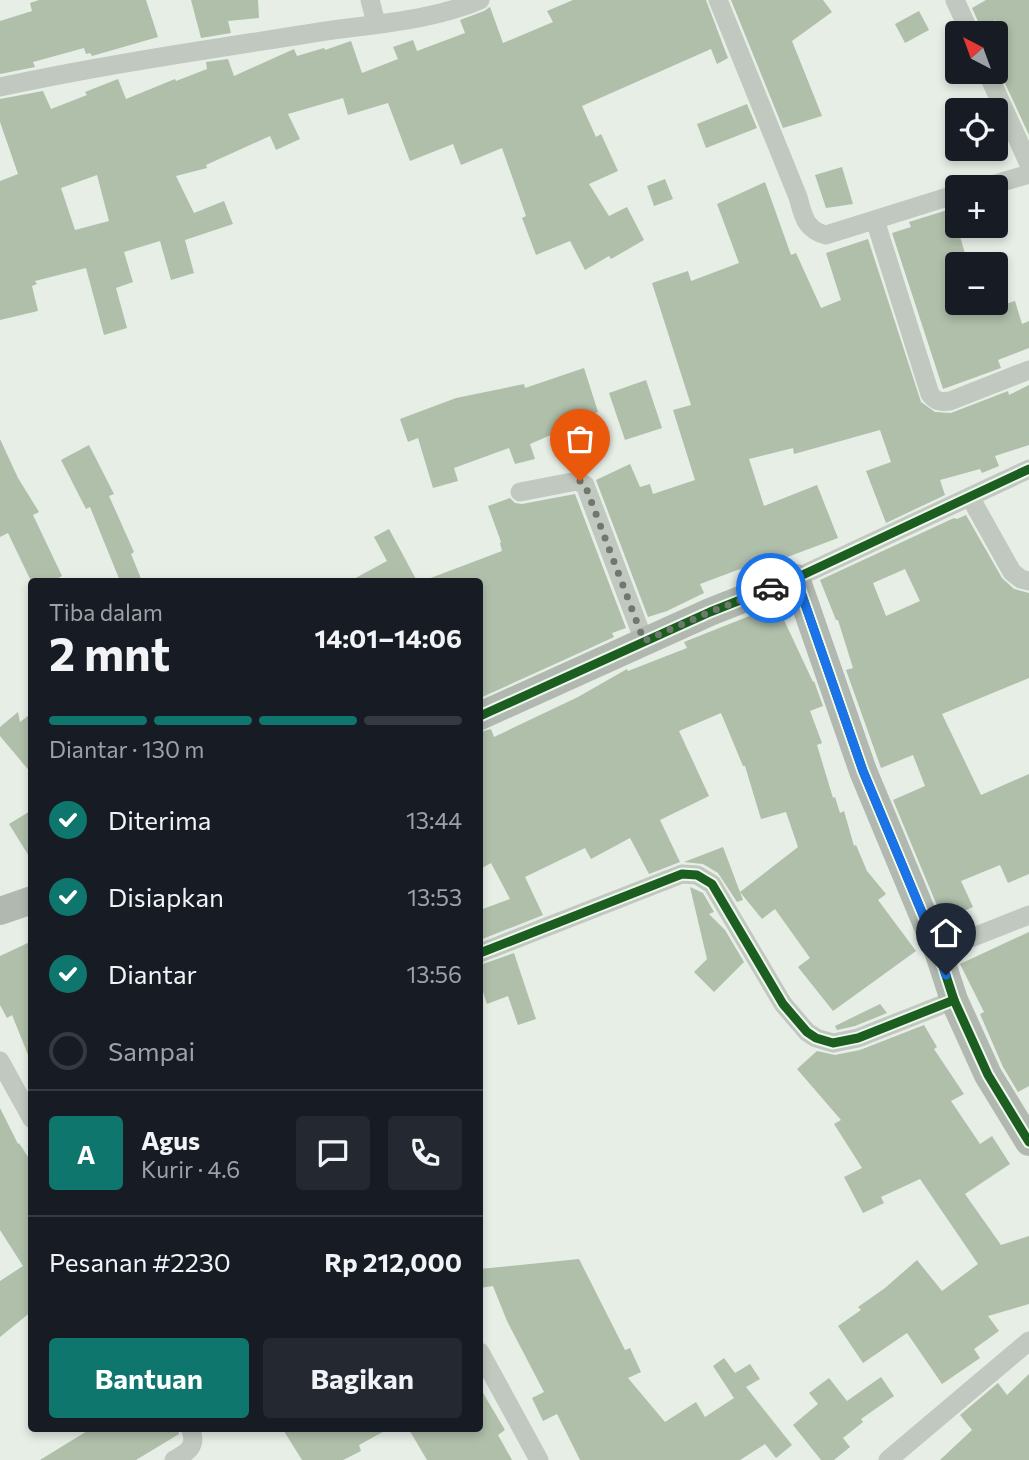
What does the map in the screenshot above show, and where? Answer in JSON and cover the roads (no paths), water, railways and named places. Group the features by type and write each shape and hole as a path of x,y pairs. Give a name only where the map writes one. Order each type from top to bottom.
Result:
{"street":[{"path":"370,0 376,23"},
{"path":"0,87 55,75 423,17 480,0"},
{"path":"718,0 798,197 805,222 811,228 826,235 945,198"},
{"path":"955,0 965,21"},
{"path":"992,84 1029,164"},
{"path":"1008,180 1029,174"},
{"path":"875,220 930,394 934,399 941,402 950,401 1029,370"},
{"path":"483,715 710,612 796,578 1029,468"},
{"path":"520,492 577,481 585,485 644,641"},
{"path":"970,497 1012,572 1018,578 1029,581"},
{"path":"796,578 863,771 938,951 954,1000 988,1075 1029,1142"},
{"path":"483,952 682,874 692,873 712,884 783,1003 807,1032 816,1038 833,1043 858,1038 954,1000"},
{"path":"0,911 28,901"},
{"path":"938,951 1029,915"},
{"path":"0,1061 28,1112"},
{"path":"888,1460 909,1453 1029,1341"},
{"path":"483,1358 538,1460"},
{"path":"174,1460 189,1452 194,1437 192,1432"}]}
